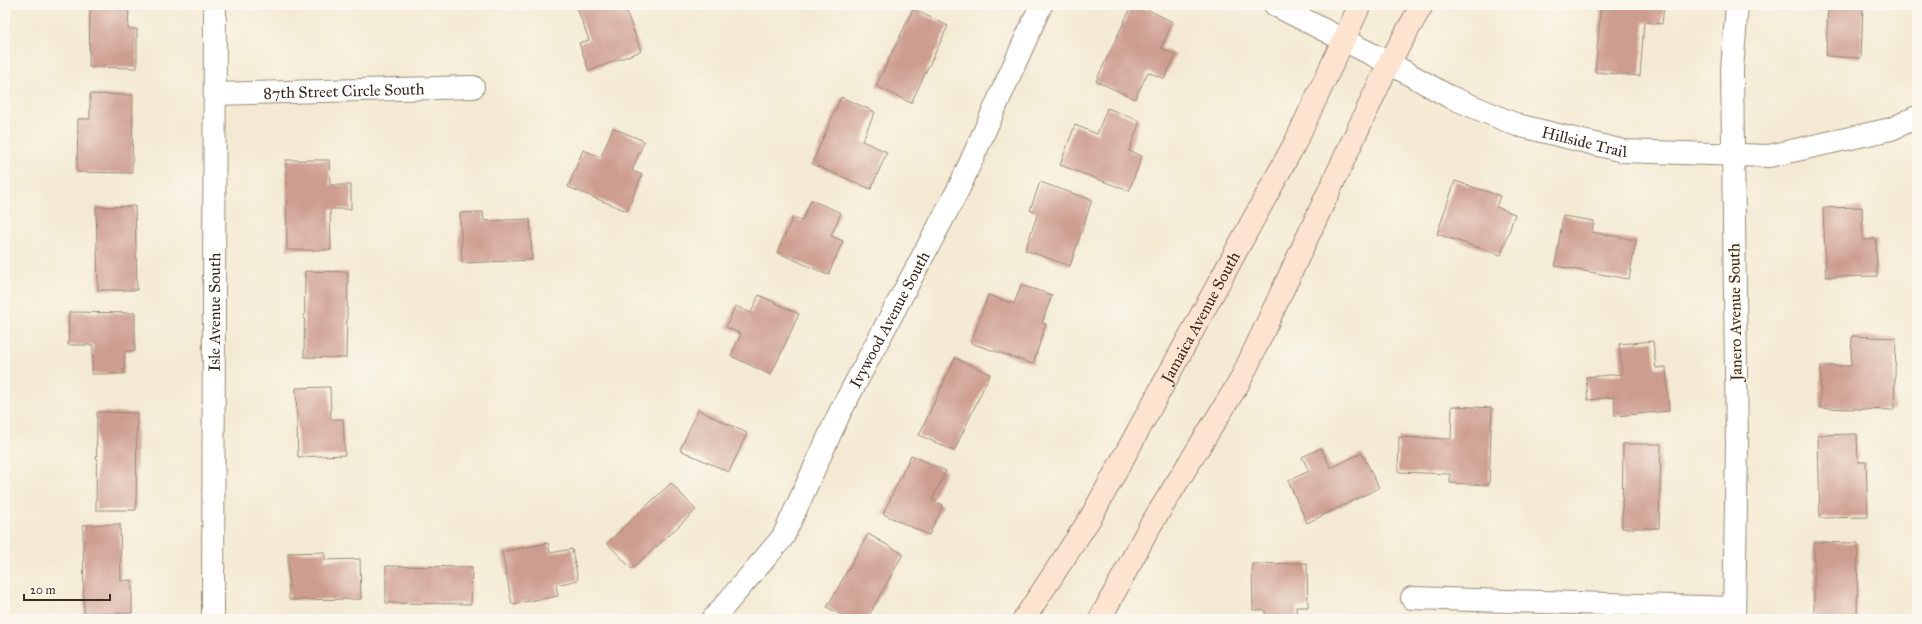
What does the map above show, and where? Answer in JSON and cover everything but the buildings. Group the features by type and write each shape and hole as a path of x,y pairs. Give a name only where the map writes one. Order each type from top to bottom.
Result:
{"main road":[{"name":"Jamaica Avenue South","path":"1024,619 1091,517 1295,143 1360,5"},
{"path":"1100,619 1150,526 1240,381 1389,63 1422,5"}],"street":[{"name":"Isle Avenue South","path":"213,619 215,5"},
{"name":"Ivywood Avenue South","path":"713,619 783,537 840,412 959,188 1040,5"},
{"name":"Hillside Trail","path":"1275,5 1344,39 1448,96 1517,125 1623,151 1733,156 1769,156 1891,129 1917,116"},
{"name":"Janero Avenue South","path":"1734,614 1737,445 1732,70 1737,5"},
{"name":"87th Street Circle South","path":"215,94 473,87"},
{"path":"1412,598 1734,614"}]}
